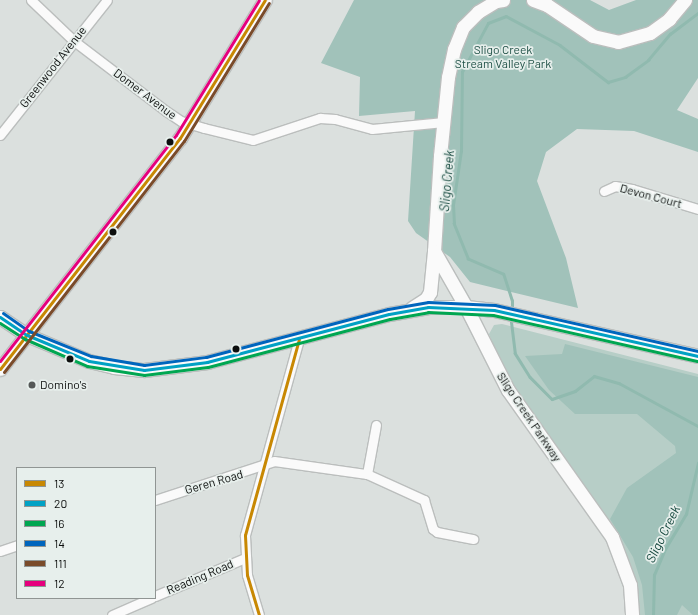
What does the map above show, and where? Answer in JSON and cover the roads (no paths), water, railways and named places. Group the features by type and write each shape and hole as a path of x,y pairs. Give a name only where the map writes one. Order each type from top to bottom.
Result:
{"street":[{"name":"Domer Avenue","path":"31,0 74,41 181,121 253,140 320,118 336,119 372,129 444,122"},
{"name":"Greenwood Avenue","path":"0,135 107,0"},
{"path":"0,369 191,123 265,0"},
{"path":"410,309 426,299 430,292 448,77 454,49 464,27 478,12 496,1 503,0"},
{"path":"533,0 547,5 593,36 618,42 650,32 669,19 685,0"},
{"name":"Devon Court","path":"604,191 615,186 632,189 698,209"},
{"name":"Sligo Creek Parkway","path":"434,251 466,307 508,390 612,537 630,585 632,615"},
{"path":"0,317 27,335 89,361 114,368 144,370 207,362 410,309 466,307 494,310 698,356"},
{"path":"259,615 244,558 245,534 298,339"},
{"path":"367,474 376,425"},
{"name":"Geren Road","path":"156,500 252,471 264,464 274,461 367,474 424,500 433,529 437,532 473,539"},
{"path":"0,551 16,545"},
{"name":"Reading Road","path":"156,596 244,558"},
{"name":"Reading Road","path":"112,615 149,599"}],"waterway":[{"name":"Sligo Creek","path":"512,309 512,301 503,274 468,259 454,224 453,205 461,151 462,72 488,23 506,16 560,45 608,82 625,77 648,60 670,34 698,13"},
{"name":"Sligo Creek","path":"511,318 515,353 530,377 552,399 575,391 594,376 619,383 698,426"},
{"name":"Sligo Creek","path":"653,615 654,575 665,549 686,514 698,463"}],"place":[{"name":"Domino's","path":"32,385"}],"park label":[{"name":"Sligo Creek Stream Valley Park","path":"503,57"}]}
